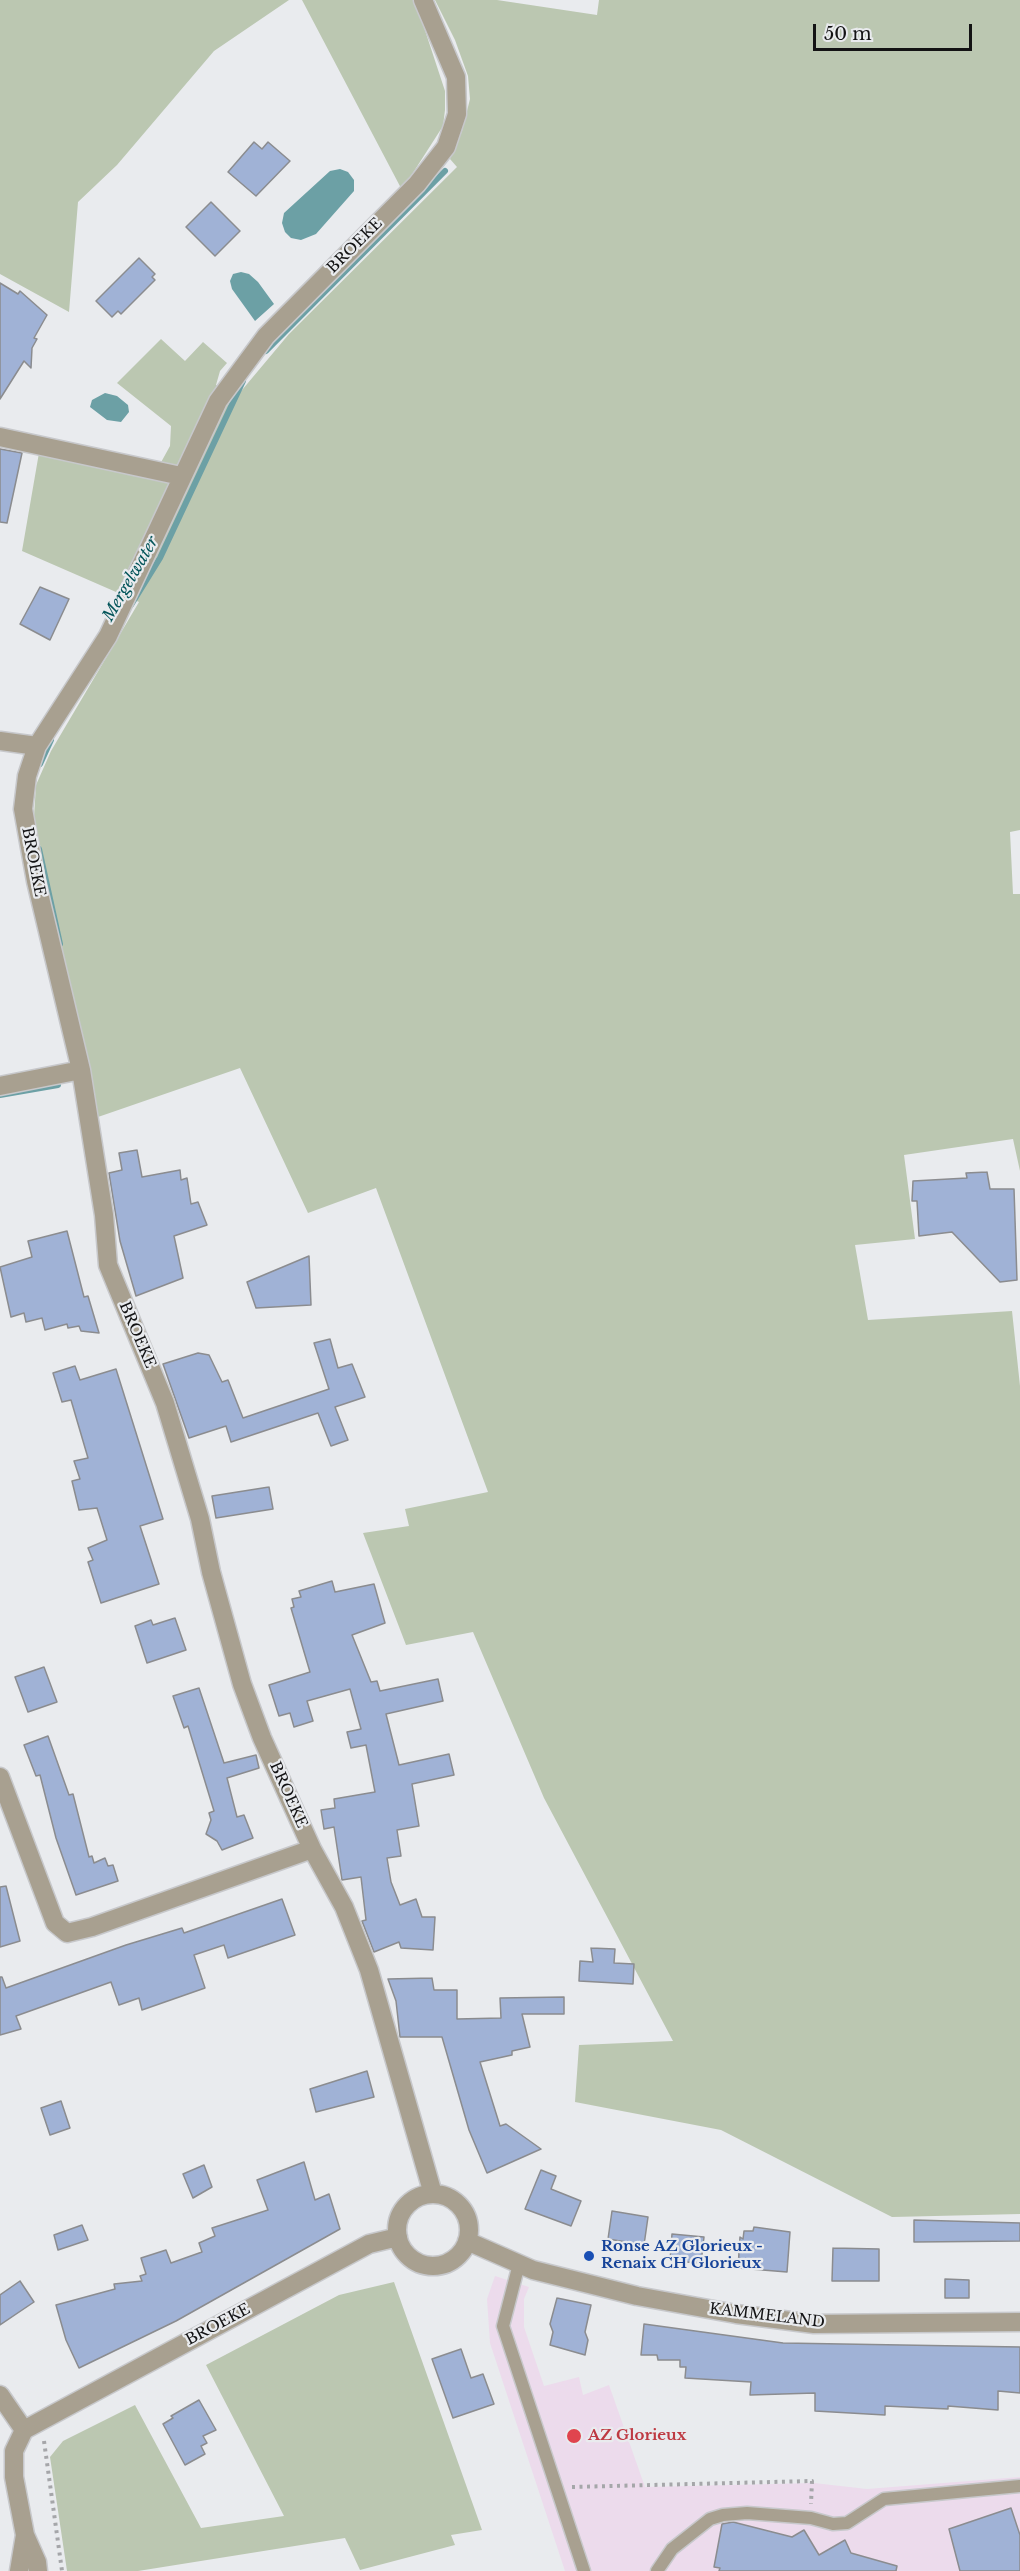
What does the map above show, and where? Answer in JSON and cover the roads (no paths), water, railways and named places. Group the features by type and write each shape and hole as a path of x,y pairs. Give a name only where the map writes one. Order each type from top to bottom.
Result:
{"street":[{"name":"BROEKE","path":"423,0 456,77 457,114 446,147 417,184 266,336 218,401 108,636 37,746 27,776 23,809 36,881 81,1070 104,1215 108,1265 165,1403 200,1519 211,1572 242,1684 262,1738 312,1850 344,1907 369,1970 433,2194"},
{"path":"0,437 181,476"},
{"path":"0,741 37,746"},
{"path":"0,1086 81,1070"},
{"path":"0,1777 55,1923 67,1933 92,1927 312,1850"},
{"path":"433,2194 446,2196 461,2206 469,2222 468,2241 453,2260 429,2266 408,2255 398,2237 398,2220 404,2208 420,2196 433,2194"},
{"name":"BROEKE","path":"24,2430 369,2244 398,2237"},
{"name":"KAMMELAND","path":"468,2241 533,2270 637,2296 736,2314 814,2324 1020,2322"},
{"path":"0,2395 24,2430 14,2451 14,2477 25,2535 37,2562 38,2571"},
{"path":"19,2571 25,2535"}],"lane":[{"path":"519,2264 503,2326 584,2571"},
{"path":"657,2571 672,2549 687,2536 710,2519 723,2514 747,2513 811,2518 833,2524 847,2523 884,2499 1020,2486"}],"water":[{"path":"340,169 348,172 354,180 354,191 316,234 301,240 291,238 285,232 282,223 284,213 330,171"},
{"path":"241,272 249,274 258,282 274,304 255,321 232,289 230,281 233,274"},
{"path":"105,393 117,396 128,405 129,412 121,422 107,420 90,407 92,400"}],"waterway":[{"name":"Mergelwater","path":"266,351 445,171"},
{"name":"Mergelwater","path":"131,605 160,558 243,381"},
{"name":"Mergelwater","path":"40,764 51,740"},
{"name":"Mergelwater","path":"39,849 60,944"},
{"path":"0,1095 58,1085"}],"place":[{"name":"Ronse AZ Glorieux - Renaix CH Glorieux","path":"589,2256"},
{"name":"AZ Glorieux","path":"574,2436"}]}
